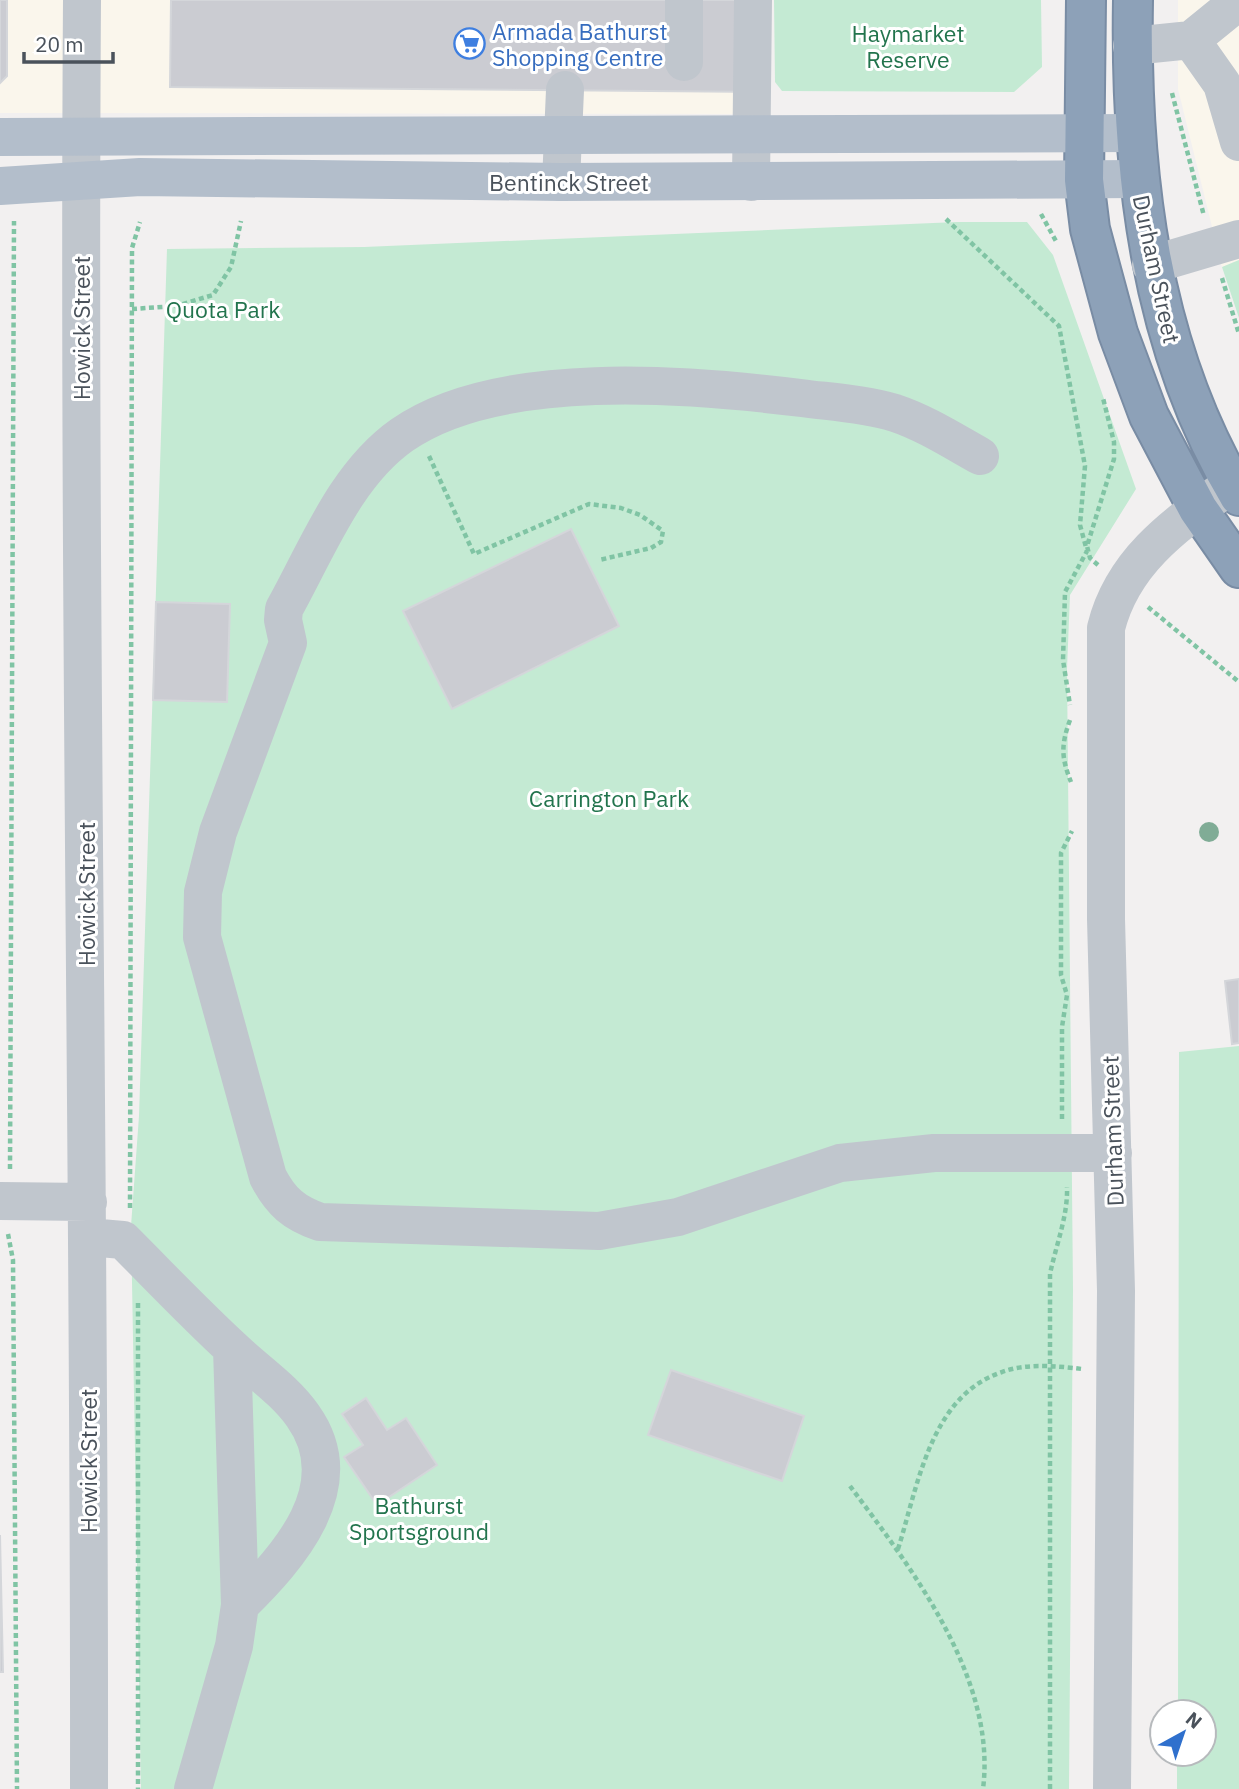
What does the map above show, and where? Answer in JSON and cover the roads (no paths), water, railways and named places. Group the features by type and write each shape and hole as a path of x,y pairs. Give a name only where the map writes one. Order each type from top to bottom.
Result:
{"highway":[{"name":"Durham Street","path":"1086,0 1084,180 1090,229 1118,333 1149,416 1198,509"},
{"name":"Durham Street","path":"1133,0 1132,46 1138,179 1151,265 1182,379 1233,473"},
{"path":"1198,509 1239,568"}],"main road":[{"name":"Bentinck Street","path":"0,137 1135,133"},
{"name":"Bentinck Street","path":"0,186 140,177 561,182 1138,179"}],"street":[{"name":"Howick Street","path":"82,0 80,179 88,1220 89,1789"},
{"path":"684,0 684,62"},
{"path":"751,182 752,0"},
{"path":"1132,46 1191,40 1239,1"},
{"path":"1191,40 1222,84 1239,142"},
{"path":"561,182 565,90"},
{"path":"1151,265 1239,239"},
{"path":"980,456 894,413 742,391 587,387 537,390 476,401 433,416 400,436 371,464 348,493 284,609 283,620 288,643 218,832 203,892 202,936 268,1177 284,1203 297,1214 320,1222 599,1231 678,1217 841,1163 934,1153 1113,1153"},
{"name":"Durham Street","path":"1112,1789 1115,1371 1113,1153 1106,919 1106,628 1121,585 1155,543 1198,509 1233,473"},
{"path":"4,1201 88,1220 123,1240 304,1417 316,1442 320,1469 317,1499 306,1526 272,1574 240,1605"},
{"path":"193,1789 234,1646 240,1605 232,1348"}],"place":[{"name":"Armada Bathurst Shopping Centre","path":"469,44"}],"park label":[{"name":"Haymarket Reserve","path":"908,46"},
{"name":"Quota Park","path":"223,309"},
{"name":"Carrington Park","path":"609,798"},
{"name":"Bathurst Sportsground","path":"419,1518"}]}
